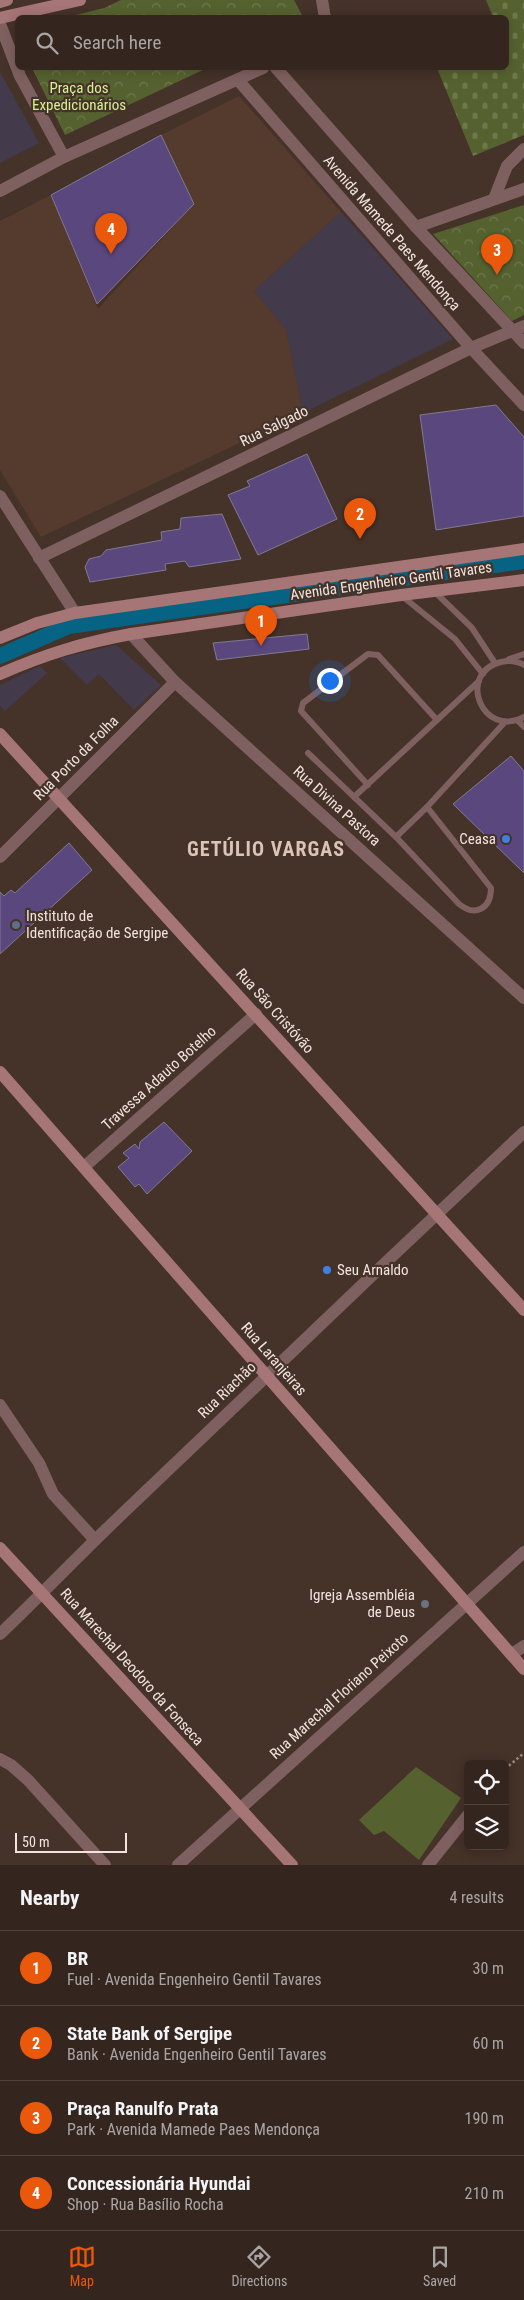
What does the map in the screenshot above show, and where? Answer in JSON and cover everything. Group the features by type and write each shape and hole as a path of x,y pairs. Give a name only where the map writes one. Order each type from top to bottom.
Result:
{"main road":[{"path":"0,2 7,0"},
{"path":"0,18 80,0"},
{"name":"Avenida Engenheiro Gentil Tavares","path":"0,638 37,623 75,612 524,549"},
{"name":"Avenida Engenheiro Gentil Tavares","path":"0,674 50,653 89,642 131,634 401,595 524,580"},
{"name":"Rua São Cristóvão","path":"0,734 524,1310"},
{"name":"Rua Laranjeiras","path":"0,1072 524,1668"},
{"name":"Rua Marechal Deodoro da Fonseca","path":"0,1548 292,1865"}],"street":[{"path":"322,0 324,15"},
{"path":"0,24 15,63"},
{"path":"18,70 64,157"},
{"path":"0,191 64,157 260,70"},
{"name":"Avenida Mamede Paes Mendonça","path":"278,70 416,226 519,329 524,343"},
{"name":"Avenida Mamede Paes Mendonça","path":"238,80 471,348 524,405"},
{"path":"494,199 507,166 524,149"},
{"path":"416,226 524,189"},
{"name":"Rua Salgado","path":"39,558 471,348 519,329"},
{"path":"0,496 75,612"},
{"name":"Rua Divina Pastora","path":"131,634 175,682 524,998"},
{"name":"Rua Porto da Folha","path":"0,857 175,682"},
{"name":"Travessa Adauto Botelho","path":"84,1167 256,1014"},
{"name":"Rua Riachão","path":"0,1634 266,1375 524,1132"},
{"path":"0,1404 39,1464 53,1494 95,1540"},
{"name":"Rua Marechal Floriano Peixoto","path":"178,1865 524,1552"},
{"path":"512,1654 524,1646"},
{"path":"0,1759 11,1765 28,1780 105,1865"},
{"path":"428,1865 464,1820"}],"lane":[{"path":"434,592 472,628 495,663"},
{"path":"401,595 459,644 483,674"},
{"path":"368,785 301,712 303,703 368,654 373,653 378,655 437,720"},
{"path":"354,797 479,681 483,674 495,663 524,654"},
{"path":"507,660 524,665"},
{"path":"479,681 479,700 484,710 494,718 506,722 521,719 524,727"},
{"path":"396,837 427,807 506,722"},
{"path":"308,753 396,837 466,910 474,912 483,908 491,896 491,888 427,807"}],"path":[{"path":"509,1766 524,1753"}],"shaded area":[{"path":"0,72 39,143 0,163"},
{"path":"239,96 341,212 254,291 286,330 303,413 41,537 0,470 0,221 51,195 98,309 194,204 161,135"},
{"path":"341,212 453,339 303,413 286,330 254,291"},
{"path":"116,645 161,685 134,710 99,674 87,685 60,658"},
{"path":"40,666 47,673 5,711 0,706 0,685"}],"green space":[{"path":"121,0 294,0 302,15 76,15 104,8"},
{"path":"486,0 524,0 524,135 473,156 438,70 509,70 509,15 492,15"},
{"name":"Praça dos Expedicionários","path":"33,70 203,70 65,135"},
{"path":"524,205 524,315 512,321 433,234"},
{"path":"416,1767 461,1798 419,1860 384,1831 374,1835 359,1820"}],"building":[{"path":"161,135 194,204 97,304 51,195"},
{"path":"496,405 524,437 524,516 436,530 420,415"},
{"path":"307,454 337,519 258,555 228,495 250,486 247,481"},
{"path":"222,514 241,559 189,567 185,561 165,564 166,570 90,582 85,567 89,559 101,556 106,550 162,540 161,532 180,529 181,518"},
{"path":"307,634 309,649 217,660 213,643"},
{"name":"Ceasa","path":"511,756 524,771 524,873 453,804"},
{"name":"Instituto de Identificação de Sergipe","path":"69,843 92,870 0,954 0,892 4,896 11,890 15,893"},
{"path":"164,1122 192,1151 147,1194 139,1184 135,1187 118,1167 129,1158 123,1153 135,1144 139,1149 140,1142"}],"waterway":[{"path":"0,656 69,626 524,561"}],"place":[{"name":"Concessionária Hyundai","path":"111,254"},
{"name":"Praça Ranulfo Prata","path":"497,275"},
{"name":"State Bank of Sergipe","path":"360,539"},
{"name":"BR","path":"261,646"},
{"name":"Ceasa","path":"506,839"},
{"name":"Instituto de Identificação de Sergipe","path":"16,925"},
{"name":"Seu Arnaldo","path":"327,1270"},
{"name":"Igreja Assembléia de Deus","path":"425,1604"}],"district":[{"name":"GETÚLIO VARGAS","path":"266,849"}]}
